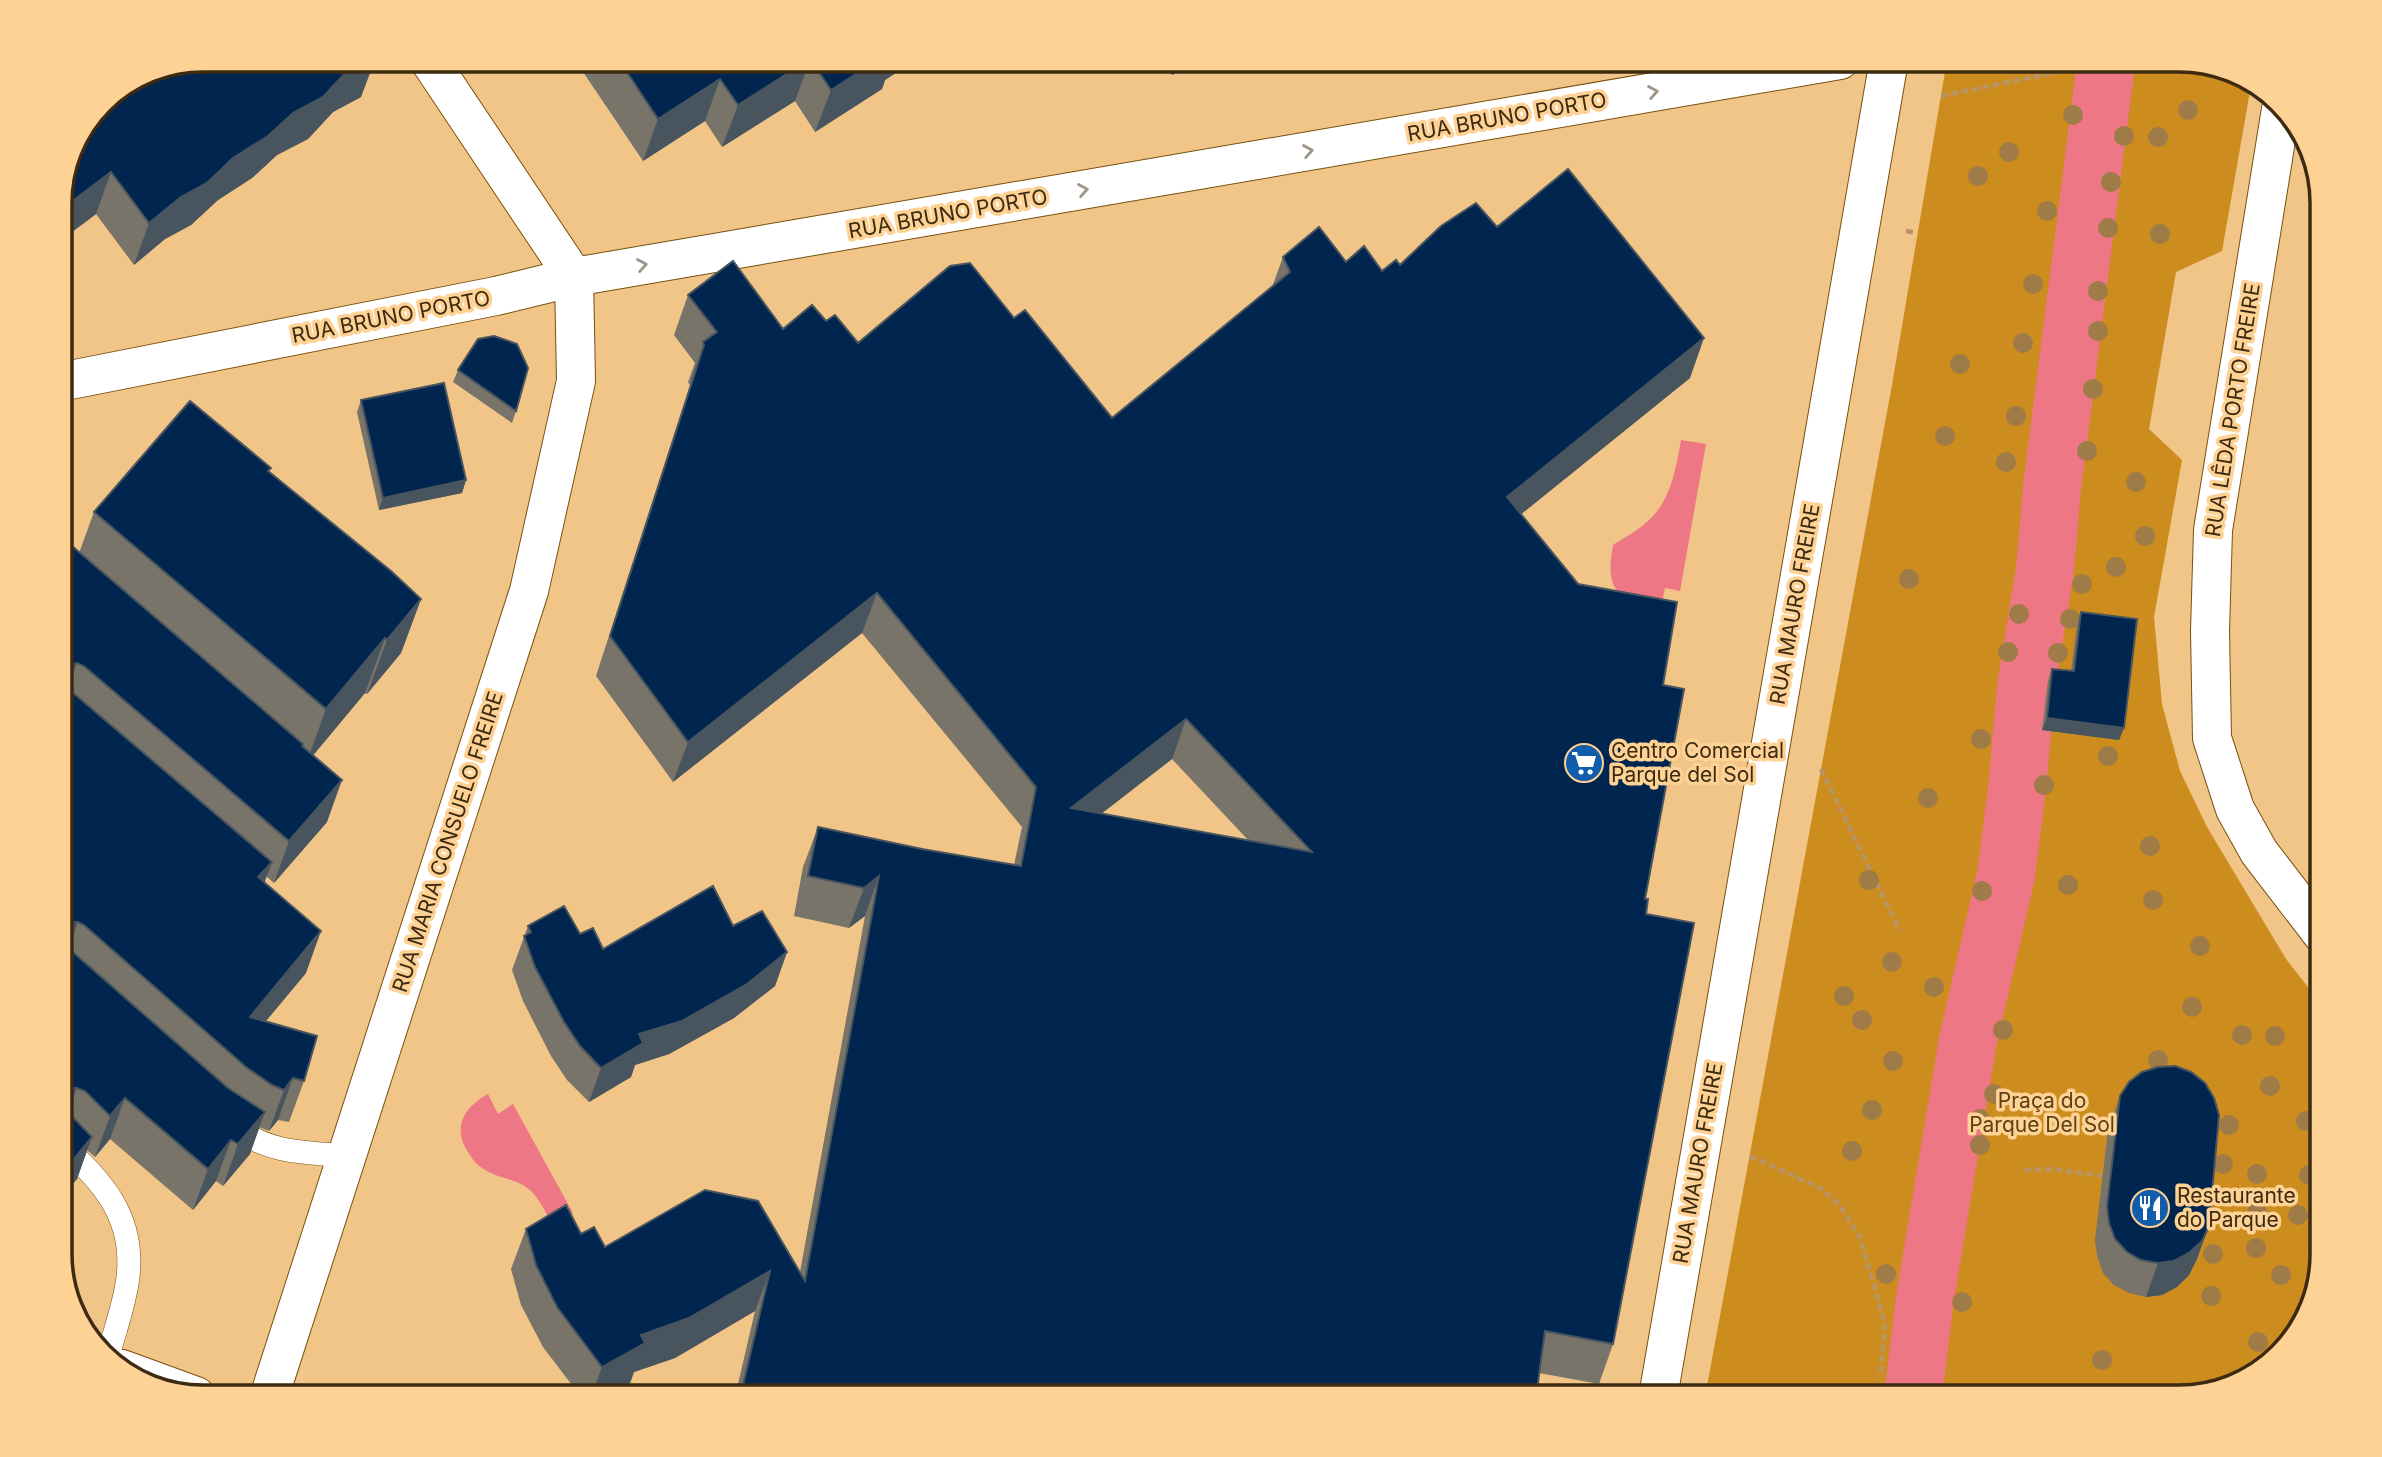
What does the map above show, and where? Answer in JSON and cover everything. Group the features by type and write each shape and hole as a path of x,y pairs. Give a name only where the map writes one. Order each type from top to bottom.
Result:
{"street":[{"path":"437,72 575,276"},
{"name":"RUA BRUNO PORTO","path":"72,380 496,296 575,276 1770,72"},
{"name":"RUA MAURO FREIRE","path":"1660,1385 1887,72"},
{"name":"RUA LÊDA PORTO FREIRE","path":"2279,119 2213,530 2210,631 2212,738 2235,809 2253,841 2310,918"},
{"name":"RUA MARIA CONSUELO FREIRE","path":"273,1385 529,591 576,381 575,276"}],"lane":[{"path":"213,1111 250,1139 279,1150 347,1156"},
{"path":"72,1154 114,1199 126,1234 128,1276 110,1347"}],"path":[{"path":"1941,96 2058,72"},
{"path":"1821,769 1899,932"},
{"path":"1749,1155 1819,1188 1839,1204 1860,1237 1885,1324 1880,1377"},
{"path":"2024,1170 2052,1169 2102,1176"}],"green space":[{"name":"Praça do Parque Del Sol","path":"1945,72 2196,73 2213,76 2250,92 2222,251 2176,272 2149,429 2182,460 2154,617 2162,704 2180,771 2207,827 2286,959 2310,990 2310,1254 2306,1288 2293,1320 2283,1334 2272,1347 2245,1368 2213,1381 2179,1385 1707,1385 1892,385"}],"shaded area":[{"path":"1681,440 1706,444 1680,591 1665,588 1659,616 1634,604 1618,592 1611,574 1613,545 1645,524 1663,503 1677,462"},
{"path":"488,1094 498,1114 513,1104 573,1213 553,1224 538,1199 526,1187 488,1172 472,1159 462,1138 462,1123 469,1109"}],"building":[{"path":"346,72 323,97 293,113 268,136 233,158 207,183 181,197 149,223 111,172 72,201 76,169 89,137 116,104 145,85 186,73"},
{"path":"627,72 790,72 738,105 720,79 658,119"},
{"path":"819,72 859,72 831,90"},
{"path":"1568,169 1704,338 1507,497 1578,584 1677,602 1663,685 1684,689 1645,899 1648,899 1646,914 1694,923 1613,1344 1545,1331 1538,1385 743,1385 770,1271 689,1318 641,1335 645,1343 602,1367 557,1307 536,1265 526,1229 566,1205 581,1234 594,1227 605,1247 705,1190 758,1201 805,1281 879,876 864,888 808,876 818,827 1021,866 1036,787 877,593 688,742 610,636 703,342 717,332 688,295 733,261 783,329 812,305 826,321 835,315 858,343 950,266 970,263 1014,318 1025,310 1112,418 1290,272 1283,257 1319,227 1346,262 1364,246 1382,271 1396,260 1400,265 1441,226 1476,203 1497,227","holes":["1186,719 1312,852 1071,808"]},
{"path":"494,336 517,344 528,368 516,411 458,370 478,339"},
{"path":"444,383 466,480 383,498 361,400"},
{"path":"190,401 271,468 268,471 391,571 421,599 326,709 94,512"},
{"path":"72,546 342,780 289,841 84,666 77,663 72,665"},
{"path":"2081,612 2137,619 2124,728 2047,718 2052,669 2074,671"},
{"path":"72,692 272,862 258,877 321,931 250,1017 317,1036 304,1081 293,1078 284,1090 246,1067 78,922 72,922"},
{"path":"713,886 733,926 762,911 787,952 747,984 682,1021 639,1034 643,1043 601,1068 580,1046 564,1022 535,967 524,936 531,932 528,926 564,906 580,934 593,928 603,949"},
{"path":"72,951 228,1088 265,1112 238,1144 231,1140 208,1169 125,1098 110,1116 85,1091 72,1088"},
{"name":"Restaurante do Parque","path":"2175,1066 2191,1072 2205,1083 2214,1098 2219,1115 2209,1226 2202,1241 2189,1253 2174,1261 2158,1263 2141,1260 2127,1252 2115,1239 2107,1206 2120,1096 2129,1082 2142,1072"},
{"path":"72,1116 92,1137 72,1161"}],"waterway":[{"path":"1914,1385 1925,1298 1968,1040 2006,875 2026,687 2045,569 2052,488 2105,72"}],"place":[{"name":"Centro Comercial Parque del Sol","path":"1584,763"},
{"name":"Restaurante do Parque","path":"2150,1208"}]}
